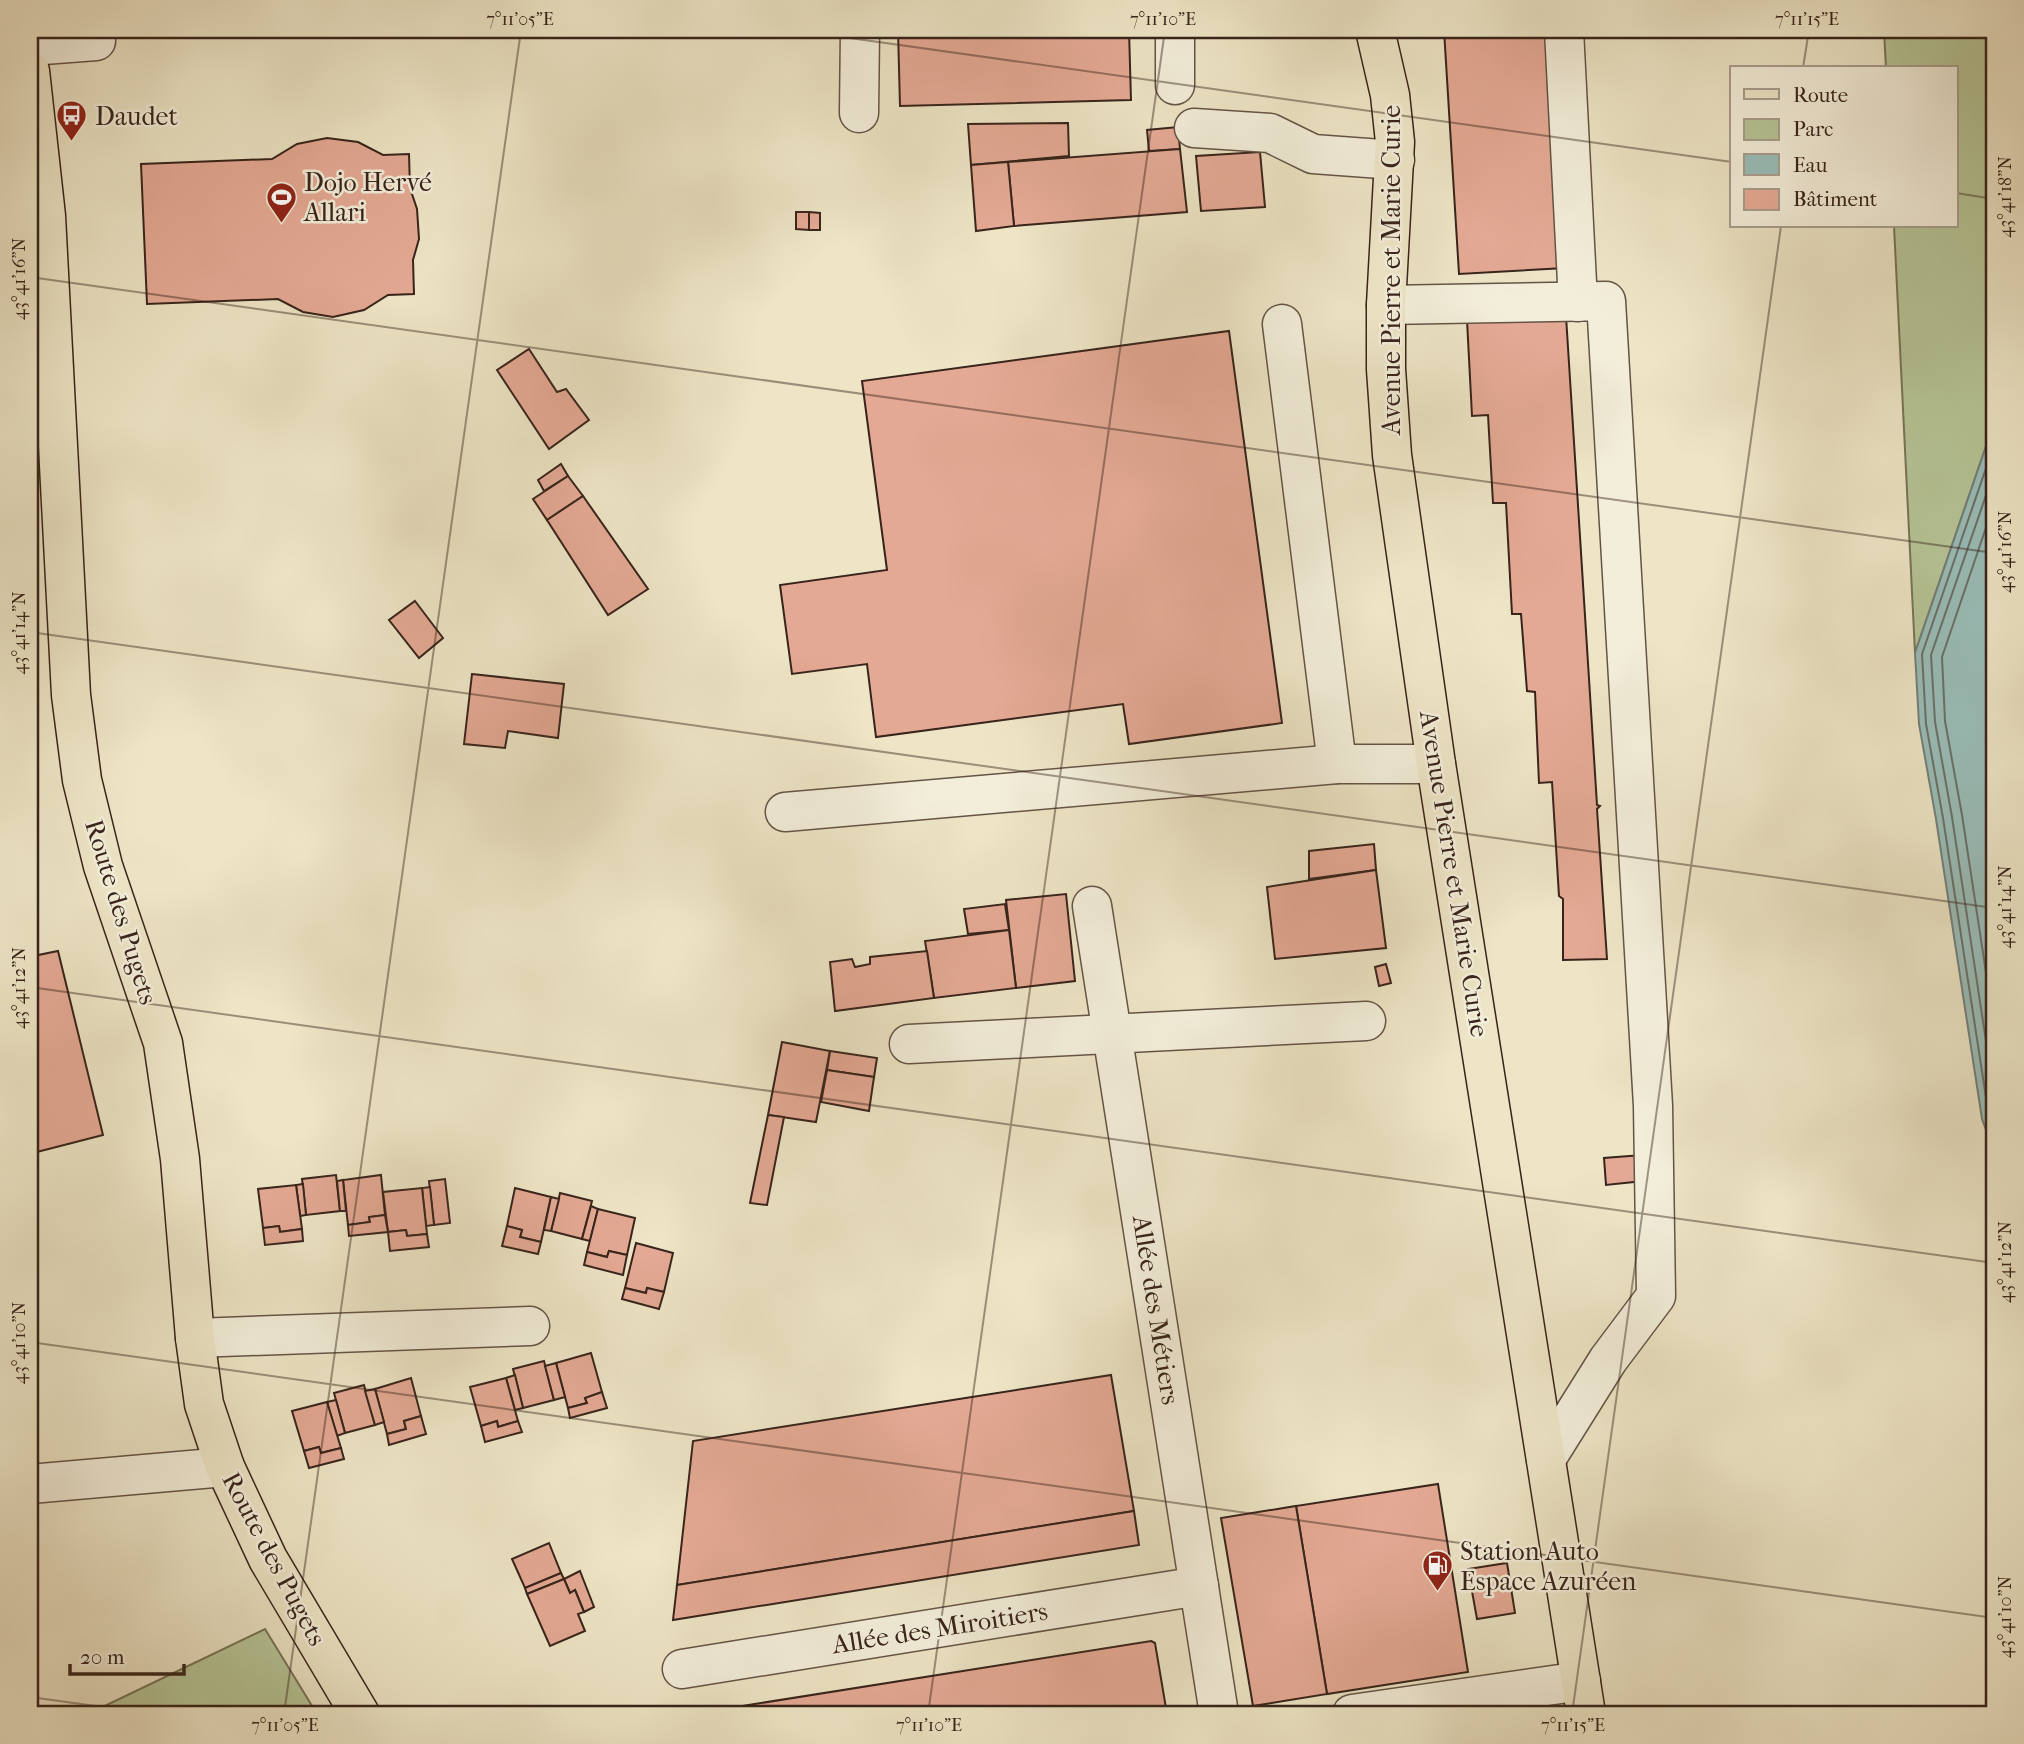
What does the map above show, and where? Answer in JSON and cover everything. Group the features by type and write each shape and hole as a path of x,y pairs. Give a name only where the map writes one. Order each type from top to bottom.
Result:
{"main road":[{"name":"Avenue Pierre et Marie Curie","path":"1375,30 1390,95 1395,160 1386,305 1386,369 1392,455 1436,764 1584,1698"},
{"name":"Route des Pugets","path":"30,71 38,216 42,406 82,780 103,866 163,1043 180,1159 195,1338 204,1404 225,1467 268,1559 360,1714"}],"street":[{"path":"859,113 860,30"},
{"path":"1175,30 1175,85"},
{"path":"1564,30 1578,302"},
{"path":"30,46 96,41"},
{"path":"1194,128 1270,133 1313,154 1395,160"},
{"path":"1386,305 1606,301 1653,1106 1656,1296 1608,1360 1546,1459"},
{"path":"1282,324 1337,764"},
{"path":"785,812 1337,764 1436,764"},
{"name":"Allée des Métiers","path":"1093,906 1219,1714"},
{"path":"909,1044 1366,1021"},
{"path":"195,1338 530,1326"},
{"path":"30,1485 225,1467"},
{"name":"Allée des Miroitiers","path":"682,1669 1199,1586"},
{"path":"1352,1714 1584,1698"}],"green space":[{"path":"1884,30 1994,30 1994,423 1915,653 1894,228 1958,228 1958,66 1886,66"},
{"path":"265,1629 317,1714 88,1714"}],"water":[{"path":"1994,423 1994,1152 1982,1119 1919,724 1915,653"}],"building":[{"path":"898,30 1129,30 1131,100 900,106"},
{"path":"1444,30 1552,30 1565,268 1459,274"},
{"path":"1068,123 1069,156 971,165 968,124"},
{"path":"1178,127 1180,149 1149,151 1147,130"},
{"name":"Dojo Hervé Allari","path":"327,138 358,142 383,155 409,154 410,188 417,209 419,239 413,260 414,294 388,295 364,310 333,317 303,312 278,299 147,304 141,164 272,159 297,144"},
{"path":"1180,149 1187,212 1014,226 1008,162"},
{"path":"1260,152 1265,207 1201,211 1196,156"},
{"path":"1008,162 1014,226 976,231 971,165"},
{"path":"796,212 809,212 809,230 796,229"},
{"path":"809,212 820,213 820,230 809,230"},
{"path":"1566,316 1597,805 1600,806 1597,809 1607,959 1563,960 1563,899 1559,896 1552,782 1539,783 1535,692 1527,691 1521,614 1512,614 1506,503 1493,503 1488,415 1472,416 1467,320"},
{"path":"1229,331 1282,723 1129,744 1123,704 876,737 867,664 792,674 780,585 887,570 862,381"},
{"path":"529,349 557,392 566,389 589,420 549,449 497,370"},
{"path":"561,464 568,476 544,491 538,480"},
{"path":"568,476 583,496 547,520 533,499"},
{"path":"583,496 648,589 608,615 547,520"},
{"path":"415,601 443,638 419,658 389,620"},
{"path":"472,674 564,684 558,738 508,731 505,748 464,744"},
{"path":"1374,844 1376,870 1309,879 1309,851"},
{"path":"1376,870 1386,948 1275,959 1267,887"},
{"path":"1066,894 1075,981 1016,988 1006,900"},
{"path":"1005,904 1009,930 968,934 964,909"},
{"path":"30,922 38,955 58,951 103,1135 33,1153 30,1140"},
{"path":"1009,930 1016,988 934,998 925,941"},
{"path":"927,951 934,998 835,1011 830,962 852,959 855,967 870,964 870,957"},
{"path":"1386,964 1391,983 1379,986 1375,967"},
{"path":"782,1042 830,1051 816,1122 768,1115"},
{"path":"830,1051 877,1058 874,1077 827,1070"},
{"path":"827,1070 874,1077 869,1111 821,1102"},
{"path":"768,1115 784,1117 767,1205 750,1203"},
{"path":"1642,1155 1643,1181 1606,1185 1604,1158"},
{"path":"336,1175 340,1211 306,1215 302,1179"},
{"path":"381,1175 385,1215 369,1217 370,1222 348,1225 343,1180"},
{"path":"445,1179 450,1223 434,1225 429,1181"},
{"path":"343,1180 346,1211 340,1211 337,1181"},
{"path":"303,1184 306,1215 300,1216 296,1185"},
{"path":"296,1185 302,1229 280,1232 279,1226 263,1228 258,1189"},
{"path":"430,1187 434,1225 426,1226 422,1188"},
{"path":"422,1188 427,1234 407,1236 406,1230 388,1232 383,1192"},
{"path":"515,1188 551,1197 541,1242 520,1237 522,1230 507,1226"},
{"path":"560,1193 592,1201 582,1239 551,1231"},
{"path":"551,1197 559,1199 551,1231 544,1230"},
{"path":"591,1206 598,1209 590,1241 582,1239"},
{"path":"598,1209 635,1218 627,1255 609,1251 607,1257 587,1252"},
{"path":"385,1215 388,1232 349,1236 348,1225 370,1222 369,1217"},
{"path":"279,1226 280,1232 302,1229 303,1241 265,1245 263,1228"},
{"path":"507,1226 522,1230 520,1237 541,1242 538,1254 502,1246"},
{"path":"406,1230 407,1236 427,1234 429,1247 390,1251 388,1232"},
{"path":"636,1243 673,1253 664,1292 647,1288 646,1293 625,1288"},
{"path":"609,1251 627,1255 623,1275 584,1265 587,1252 607,1257"},
{"path":"625,1288 646,1293 647,1288 664,1292 659,1309 622,1299"},
{"path":"591,1353 602,1392 585,1398 587,1403 568,1408 556,1363"},
{"path":"544,1361 554,1400 523,1408 513,1369"},
{"path":"556,1363 565,1397 554,1400 545,1366"},
{"path":"515,1375 523,1408 515,1410 506,1378"},
{"path":"1111,1375 1134,1511 677,1585 693,1441"},
{"path":"411,1378 421,1416 404,1421 406,1429 387,1434 375,1389"},
{"path":"506,1378 518,1421 498,1427 497,1421 481,1426 470,1387"},
{"path":"364,1385 375,1425 345,1433 334,1393"},
{"path":"375,1389 384,1422 375,1425 365,1391"},
{"path":"602,1392 607,1408 570,1418 568,1408 587,1403 585,1398"},
{"path":"336,1400 345,1433 337,1436 327,1402"},
{"path":"327,1402 341,1448 321,1453 319,1447 304,1451 292,1411"},
{"path":"421,1416 426,1434 389,1445 387,1434 406,1429 404,1421"},
{"path":"497,1421 498,1427 518,1421 522,1432 485,1442 481,1426"},
{"path":"319,1447 321,1453 341,1448 344,1459 309,1468 304,1451"},
{"path":"1438,1484 1468,1672 1327,1694 1296,1506"},
{"path":"1296,1506 1327,1694 1253,1706 1221,1518"},
{"path":"1134,1511 1139,1545 673,1620 677,1585"},
{"path":"549,1543 561,1573 525,1588 512,1559"},
{"path":"1507,1563 1515,1613 1477,1619 1468,1569"},
{"path":"580,1571 594,1607 584,1612 575,1590 570,1593 564,1579"},
{"path":"561,1573 564,1579 527,1594 525,1588"},
{"path":"564,1579 570,1593 575,1590 584,1612 578,1614 585,1631 550,1646 527,1594"},
{"path":"1151,1641 1155,1643 1167,1714 692,1714"}],"place":[{"name":"Daudet","path":"72,143"},
{"name":"Dojo Hervé Allari","path":"281,224"},
{"name":"Station Auto Espace Azuréen","path":"1437,1593"}]}
